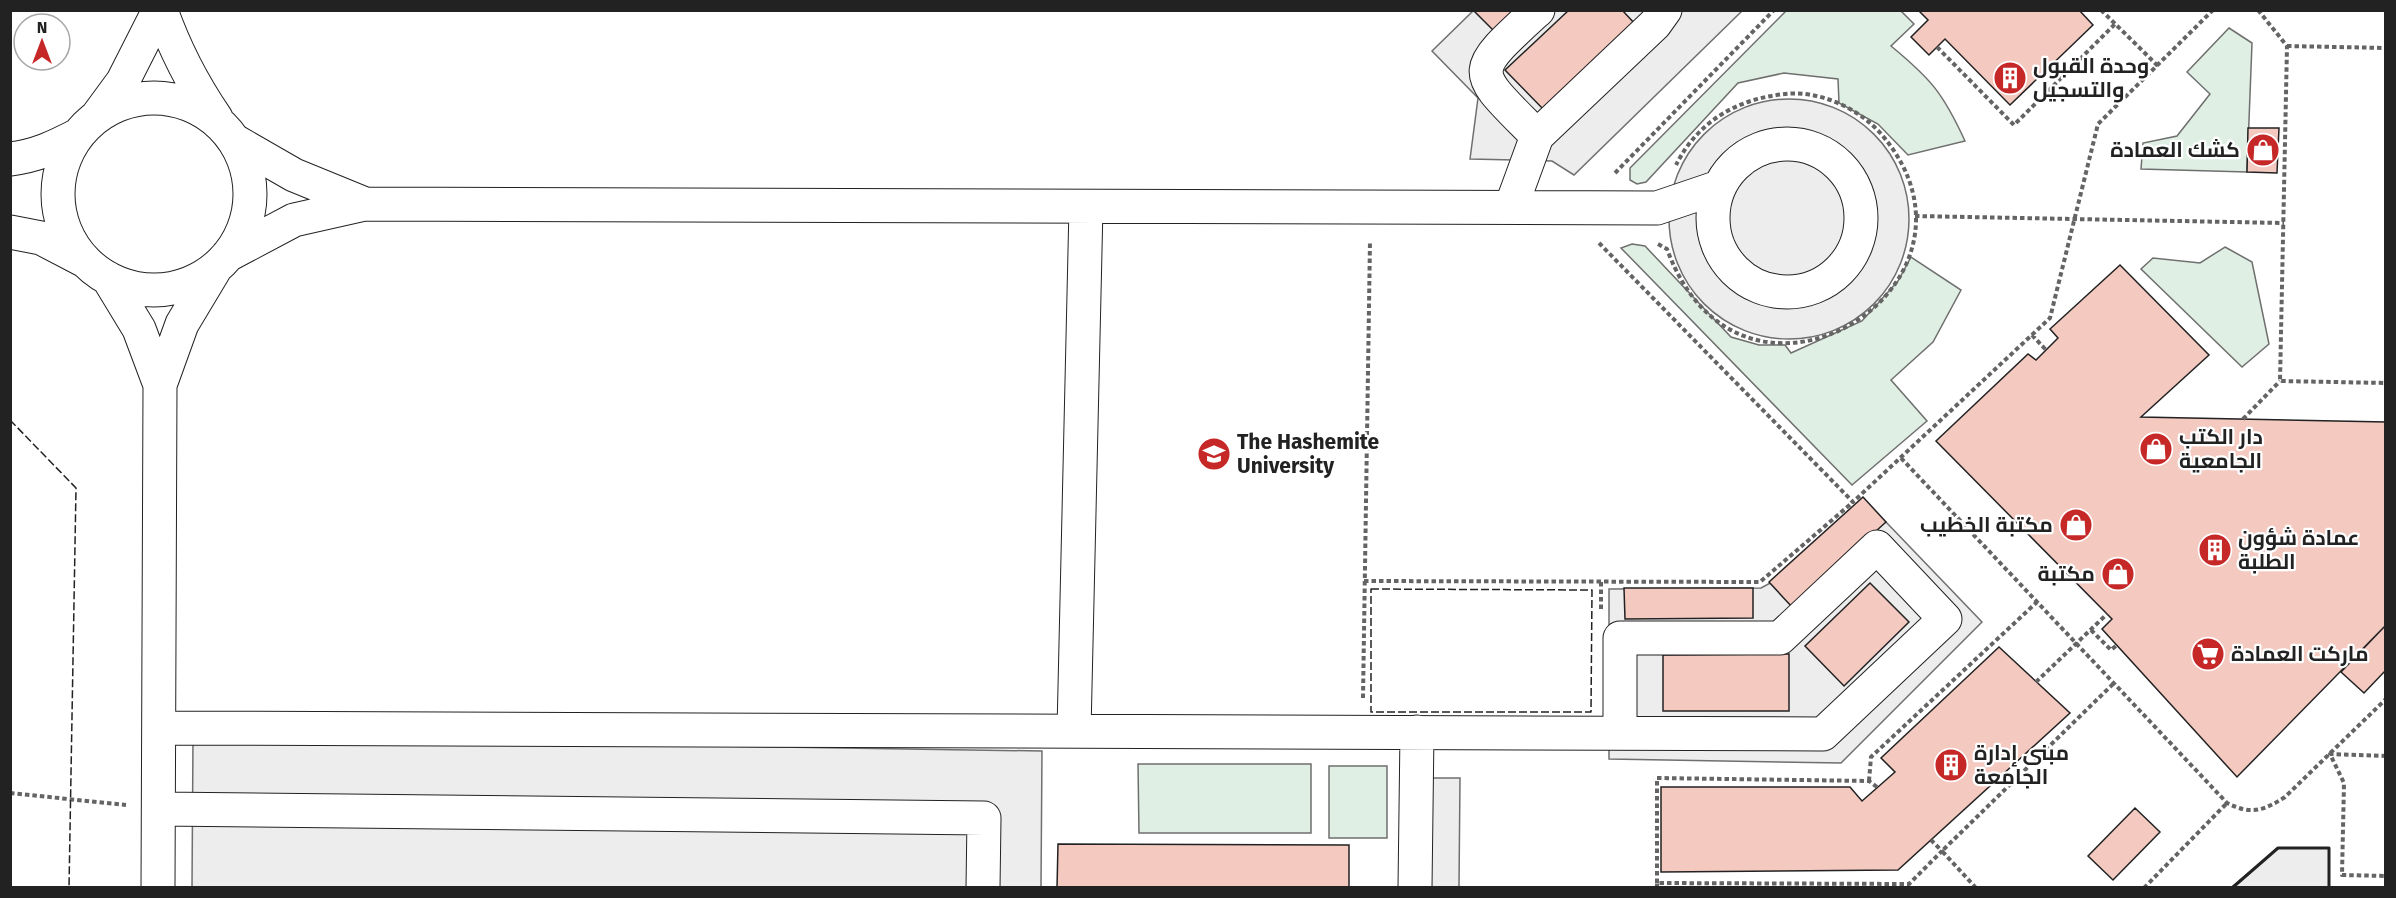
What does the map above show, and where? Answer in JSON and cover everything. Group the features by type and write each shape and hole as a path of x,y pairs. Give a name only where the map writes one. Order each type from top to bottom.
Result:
{"street":[{"path":"160,10 123,81 87,126 60,170 58,209 72,246 96,270 139,329 160,385"},
{"path":"158,888 160,385 182,324 221,262 240,238 250,199 249,179 229,134 191,82 160,10"},
{"path":"1537,136 1492,91 1486,81 1485,71 1493,52 1538,10"},
{"path":"1511,207 1537,136 1655,24 1665,10"},
{"path":"10,159 29,157 52,149 114,106 152,98 171,99 207,114 229,134 294,175 365,204"},
{"path":"1780,145 1812,148 1832,159 1847,173 1858,193 1861,225 1852,256 1838,273 1820,285 1800,292 1778,292 1756,286 1738,274 1724,258 1715,238 1714,203 1719,187 1732,168 1749,154 1780,145"},
{"path":"10,232 41,238 96,270 143,290 162,290 199,279 221,262 294,220 365,204 1657,208 1719,187"},
{"path":"1074,731 1086,207"},
{"path":"1657,208 1689,220 1715,238"},
{"path":"160,728 1823,734 1945,619 1877,547 1780,638 1620,638 1620,733"},
{"path":"1415,888 1417,732"},
{"path":"160,809 984,818 983,888"}],"path":[{"path":"1609,179 1774,10"},
{"path":"2101,10 2158,66"},
{"path":"1364,581 1760,582 1853,502 2050,318 2098,124 2213,10"},
{"path":"2242,419 2280,381 2288,46 2258,10"},
{"path":"1937,47 2014,125 2115,24"},
{"path":"2288,46 2385,48"},
{"path":"1653,241 1667,249 1676,272 1688,292 1704,310 1717,320 1746,336 1794,343 1840,332 1862,320 1880,304 1895,285 1906,263 1913,240 1915,216 1909,184 1893,148 1877,129 1858,114 1837,102 1789,93 1764,96 1740,104 1718,116 1698,132 1683,152 1672,175"},
{"path":"1362,707 1371,207"},
{"path":"1915,216 2284,223"},
{"path":"1604,237 1594,238 1853,502"},
{"path":"2032,335 2046,350"},
{"path":"2280,381 2385,383"},
{"path":"1901,458 2227,803 2243,811 2268,808 2284,797 2385,699"},
{"path":"1601,582 1601,616"},
{"path":"1869,781 1871,757 2037,602"},
{"path":"2036,682 2107,614"},
{"path":"2091,630 2111,650 2117,645"},
{"path":"1877,787 1869,781 1657,778 1657,885 1909,884 2114,683"},
{"path":"2330,754 2385,756"},
{"path":"2330,754 2344,783 2342,875 2385,876"},
{"path":"10,793 160,809"},
{"path":"2144,888 2227,803"},
{"path":"1931,840 1976,888"}],"green space":[{"path":"1786,11 1901,11 1914,24 1891,46 1935,88 1965,141 1908,155 1878,124 1839,103 1838,79 1784,73 1738,83 1646,182 1637,184 1630,180 1630,168"},
{"path":"2229,28 2252,43 2247,172 2141,169 2143,143 2177,136 2210,94 2187,72"},
{"path":"1632,244 1645,246 1731,337 1759,345 1785,345 1791,353 1862,321 1898,281 1911,257 1961,290 1933,342 1891,380 1927,421 1852,485 1621,248"},
{"path":"2225,247 2252,262 2269,344 2242,367 2141,269 2153,258 2200,263"},
{"path":"1138,764 1311,764 1311,833 1139,833"},
{"path":"1329,766 1387,766 1387,838 1329,838"}],"shaded area":[{"path":"1473,11 1742,11 1574,175 1552,161 1470,159 1478,98 1432,51"},
{"path":"1777,99 1801,99 1824,104 1846,113 1874,134 1889,152 1900,173 1907,196 1909,219 1907,242 1900,265 1889,286 1874,304 1846,325 1824,334 1801,339 1777,339 1754,334 1732,325 1713,312 1696,295 1683,276 1674,254 1669,231 1669,207 1674,184 1683,162 1696,143 1713,126 1732,113 1754,104"},
{"path":"1886,522 1982,622 1841,763 1609,759 1609,589 1761,588"},
{"path":"193,738 1042,751 1041,887 192,888"},
{"path":"1432,778 1460,778 1459,887 1431,888"},
{"path":"2278,848 2329,848 2329,887 2232,887"}],"building":[{"path":"1473,10 1517,10 1495,32"},
{"path":"1569,10 1622,10 1636,25 1544,110 1505,70"},
{"name":"وحدة القبول والتسجيل","path":"1918,10 2079,10 2093,25 2010,105 1945,39 1929,55 1911,37 1928,20"},
{"name":"كشك العمادة","path":"2248,128 2279,128 2277,173 2247,172"},
{"name":"عمادة شؤون الطلبة","path":"2120,265 2209,355 2141,417 2386,422 2386,625 2237,777 2102,629 2112,619 1936,441 2028,354 2036,360 2058,338 2050,329"},
{"path":"1863,497 1886,522 1792,607 1769,582"},
{"path":"1870,583 1909,622 1844,686 1805,646"},
{"path":"1624,588 1753,588 1753,618 1625,619"},
{"path":"2386,625 2386,670 2364,693 2341,672"},
{"name":"مبنى إدارة الجامعة","path":"1999,647 2070,713 1898,870 1661,872 1661,787 1850,787 1862,801 1895,772 1881,758"},
{"path":"1789,654 1789,711 1663,711 1663,655"},
{"path":"2135,808 2160,832 2113,880 2088,856"},
{"path":"1058,844 1349,845 1349,888 1057,888"}],"fence":[{"path":"10,420 76,488 69,888"},
{"path":"1371,589 1592,590 1591,712 1371,712 1371,589"}],"wall":[{"path":"2232,888 2278,848 2329,848 2329,888"}],"place":[{"name":"وحدة القبول والتسجيل","path":"2010,78"},
{"name":"كشك العمادة","path":"2263,150"},
{"name":"دار الكتب الجامعية","path":"2156,449"},
{"name":"The Hashemite University","path":"1214,454"},
{"name":"مكتبة الخطيب","path":"2076,525"},
{"name":"عمادة شؤون الطلبة","path":"2215,550"},
{"name":"مكتبة","path":"2118,574"},
{"name":"ماركت العمادة","path":"2208,654"},
{"name":"مبنى إدارة الجامعة","path":"1951,765"}]}
